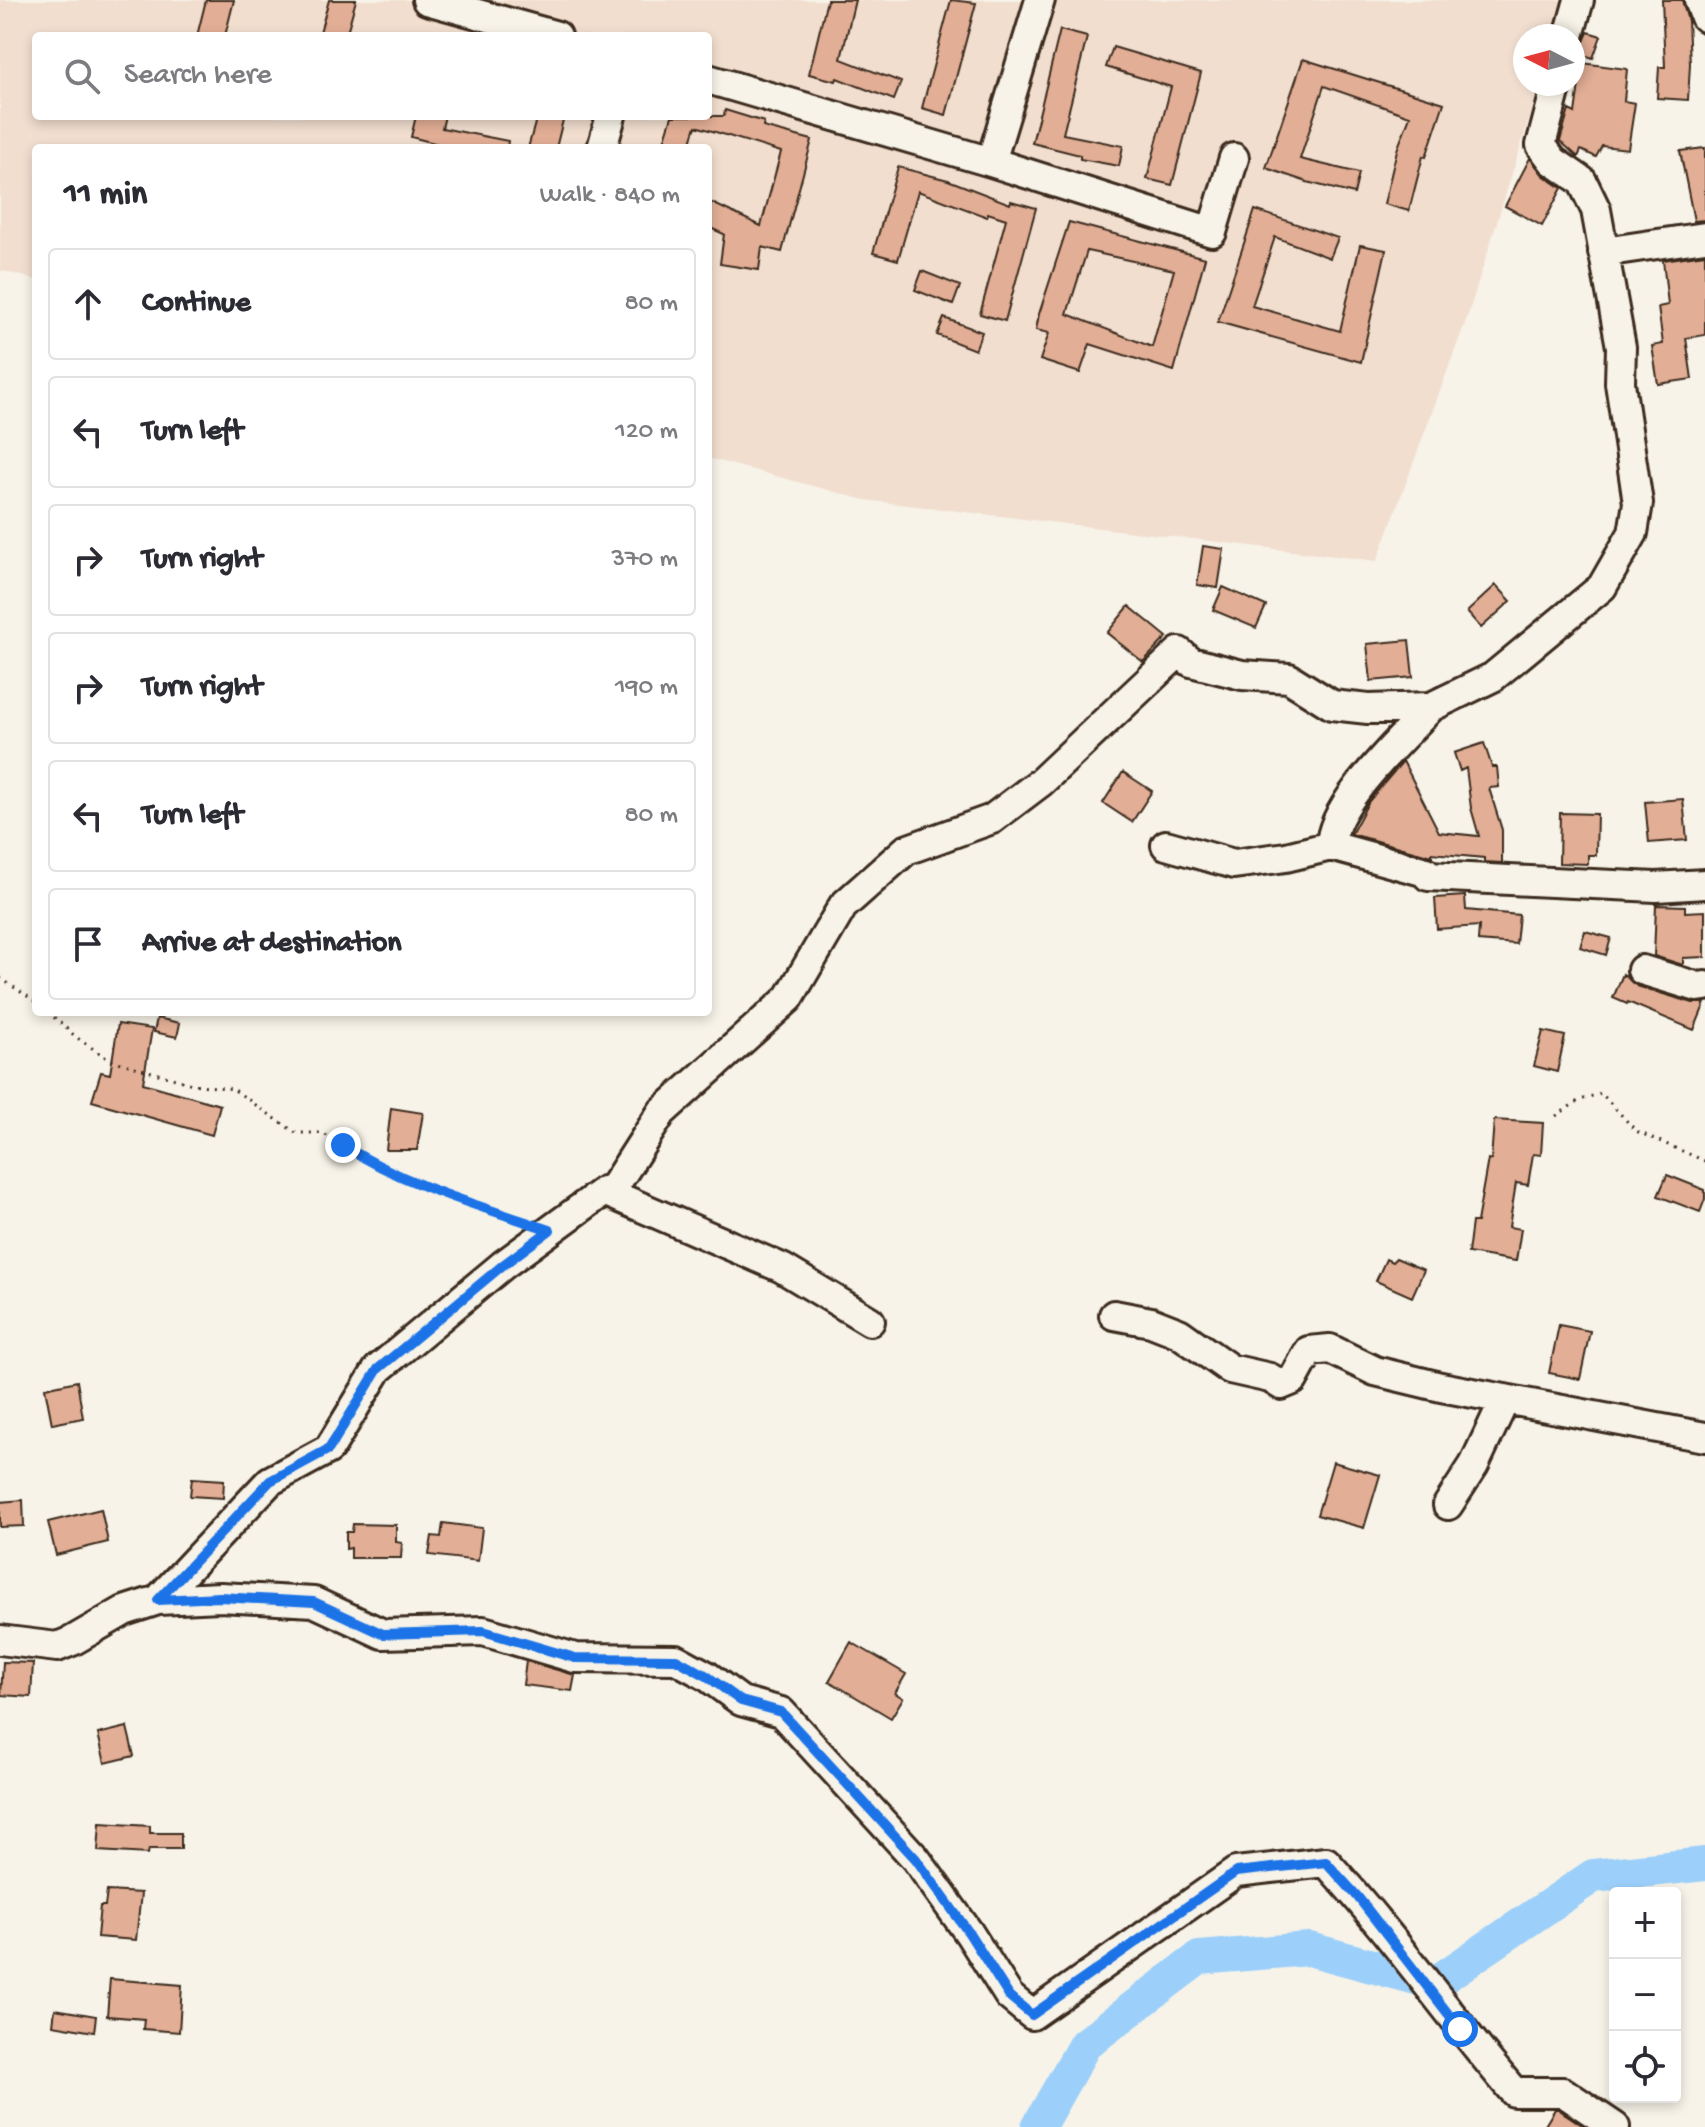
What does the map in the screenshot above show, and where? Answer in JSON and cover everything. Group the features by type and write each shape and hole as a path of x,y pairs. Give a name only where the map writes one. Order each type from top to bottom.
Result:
{"street":[{"path":"427,0 543,32"},
{"path":"991,162 1040,0"},
{"path":"1572,24 1579,0"},
{"path":"1699,0 1705,17"},
{"path":"712,80 991,162 1212,232 1234,158"},
{"path":"1331,846 1331,830 1354,792 1431,707 1493,677 1602,587 1633,533 1638,503 1620,383 1621,347 1596,210 1582,181 1553,161 1541,145 1554,96"},
{"path":"603,144 610,120"},
{"path":"1603,252 1705,237"},
{"path":"610,1193 662,1112 789,998 843,906 906,850 992,819 1041,782 1179,652 1191,662 1242,675 1289,678 1332,705 1368,709 1431,707"},
{"path":"1166,845 1234,864 1286,857 1331,846 1426,872 1428,876 1656,887 1705,884"},
{"path":"1642,970 1698,987 1705,986"},
{"path":"158,1600 270,1481 329,1449 378,1369 503,1265 604,1191 782,1268 870,1321"},
{"path":"1114,1315 1151,1322 1179,1333 1230,1369 1270,1378 1281,1385 1293,1380 1309,1351 1330,1349 1375,1371 1705,1437"},
{"path":"1448,1505 1474,1465 1505,1399"},
{"path":"0,1640 57,1647 124,1611 158,1600 220,1597 314,1602 383,1634 483,1631 575,1658 676,1659 707,1676 741,1701 781,1712 916,1859 1009,1996 1032,2015 1236,1872 1326,1862 1357,1896 1460,2029 1514,2092 1563,2092 1615,2127"}],"path":[{"path":"0,978 32,999"},
{"path":"52,1016 108,1059 192,1084 233,1089 296,1133 322,1133 375,1166 550,1230"},
{"path":"1556,1116 1578,1101 1601,1093 1636,1131 1705,1161"}],"shaded area":[{"path":"0,0 1567,0 1559,24 1513,24 1513,96 1536,96 1468,315 1377,561 865,500 712,459 712,144 32,144 32,279 0,270"}],"building":[{"path":"206,0 234,0 226,32 198,32"},
{"path":"329,0 356,0 347,32 320,32"},
{"path":"827,0 855,0 841,59 901,82 894,100 837,78 836,81 809,74"},
{"path":"951,0 976,3 946,115 922,108"},
{"path":"1662,0 1682,0 1688,21 1688,100 1657,98 1659,67 1665,67"},
{"path":"1060,30 1087,37 1063,134 1123,146 1119,166 1080,159 1080,155 1032,143"},
{"path":"1588,32 1601,36 1593,58 1585,55"},
{"path":"1113,47 1201,73 1172,185 1147,179 1171,87 1106,67"},
{"path":"1303,59 1444,103 1426,157 1423,156 1409,211 1384,204 1397,150 1410,116 1324,86 1300,159 1359,173 1354,194 1266,168"},
{"path":"1585,63 1627,69 1624,101 1635,103 1628,149 1602,146 1596,157 1581,150 1578,157 1560,141 1569,110 1575,113 1577,96 1585,96"},
{"path":"725,110 764,122 763,127 812,140 782,252 762,247 759,270 720,264 724,234 712,229 712,203 761,226 781,152 696,126 690,144 663,144 671,120 712,120 712,116 724,116"},
{"path":"415,120 444,120 442,128 508,141 508,144 438,144 411,137"},
{"path":"536,120 563,120 557,144 529,144"},
{"path":"1705,148 1705,220 1694,221 1680,151"},
{"path":"1530,158 1543,175 1562,188 1542,226 1505,206"},
{"path":"898,167 948,180 1010,204 1011,201 1036,208 1005,321 980,314 1006,219 988,213 987,217 918,191 898,260 873,253"},
{"path":"1255,210 1338,238 1330,258 1275,237 1252,306 1340,331 1360,245 1386,250 1361,362 1218,322"},
{"path":"1069,222 1205,258 1174,371 1090,344 1080,373 1040,360 1049,333 1036,330","holes":["1087,251 1174,270 1152,347 1067,314"]},
{"path":"1705,254 1705,335 1686,338 1692,379 1658,384 1652,346 1663,344 1658,307 1668,305 1663,260"},
{"path":"922,271 960,286 953,305 915,290"},
{"path":"944,318 982,332 975,350 937,335"},
{"path":"1203,546 1224,549 1218,588 1197,585"},
{"path":"1496,585 1511,601 1481,628 1467,612"},
{"path":"1223,587 1266,606 1256,628 1213,610"},
{"path":"1129,606 1167,637 1143,662 1107,633"},
{"path":"1409,640 1413,677 1371,681 1367,644"},
{"path":"1484,743 1492,767 1497,767 1499,787 1489,788 1502,830 1502,863 1484,862 1484,858 1432,853 1432,856 1351,834 1369,801 1403,761 1439,832 1479,836 1471,808 1466,768 1460,771 1454,753"},
{"path":"1123,772 1152,791 1132,822 1103,803"},
{"path":"1683,799 1687,840 1649,843 1645,802"},
{"path":"1560,813 1597,814 1596,855 1588,855 1588,864 1559,863"},
{"path":"1465,896 1466,910 1519,915 1516,944 1478,941 1479,926 1437,929 1435,898"},
{"path":"1656,905 1685,906 1685,912 1705,911 1705,957 1683,958 1683,965 1654,956"},
{"path":"1585,931 1611,938 1606,955 1580,947"},
{"path":"1623,974 1637,986 1693,1003 1705,1003 1694,1030 1613,998"},
{"path":"157,1018 180,1023 177,1037 154,1032"},
{"path":"118,1024 152,1029 143,1083 220,1105 212,1135 92,1101 101,1072 110,1074"},
{"path":"1543,1031 1565,1036 1557,1072 1534,1066"},
{"path":"391,1108 423,1113 417,1150 386,1150"},
{"path":"1494,1120 1543,1123 1541,1155 1533,1154 1528,1185 1516,1183 1509,1227 1521,1229 1516,1261 1468,1253 1472,1222 1477,1222 1488,1159 1491,1160"},
{"path":"1667,1175 1705,1190 1700,1212 1658,1196"},
{"path":"1396,1258 1424,1270 1412,1297 1376,1281 1386,1259 1392,1262"},
{"path":"1559,1325 1590,1331 1580,1379 1549,1373"},
{"path":"77,1381 83,1418 52,1424 45,1388"},
{"path":"1333,1462 1380,1475 1364,1528 1317,1515"},
{"path":"192,1478 224,1480 223,1498 190,1496"},
{"path":"23,1500 24,1526 0,1527 0,1502"},
{"path":"101,1509 108,1542 56,1555 48,1522"},
{"path":"443,1523 482,1528 478,1561 429,1555 432,1536 441,1537"},
{"path":"353,1524 396,1525 396,1542 402,1543 401,1558 351,1558 351,1548 346,1549 346,1532 352,1532"},
{"path":"851,1642 906,1674 895,1693 903,1698 891,1718 829,1681"},
{"path":"526,1661 575,1675 572,1691 523,1685"},
{"path":"3,1662 33,1663 31,1697 1,1695"},
{"path":"127,1727 134,1756 105,1763 98,1734"},
{"path":"100,1823 150,1826 150,1833 181,1833 181,1849 149,1849 148,1854 98,1851"},
{"path":"107,1891 141,1893 136,1940 97,1937 100,1906 105,1906"},
{"path":"110,1979 182,1985 179,2032 143,2029 144,2019 107,2016"},
{"path":"55,2009 96,2016 94,2032 53,2025"},
{"path":"1558,2109 1585,2127 1544,2127"}],"waterway":[{"path":"1038,2127 1085,2044 1199,1958 1309,1949 1435,1983 1593,1876 1705,1864"}],"route":[{"path":"343,1145 375,1166 418,1184 550,1230 378,1369 329,1449 270,1481 158,1600 220,1597 314,1602 383,1634 483,1631 575,1658 676,1659 707,1676 741,1701 781,1712 916,1859 1009,1996 1032,2015 1236,1872 1326,1862 1357,1896 1460,2029"}]}
